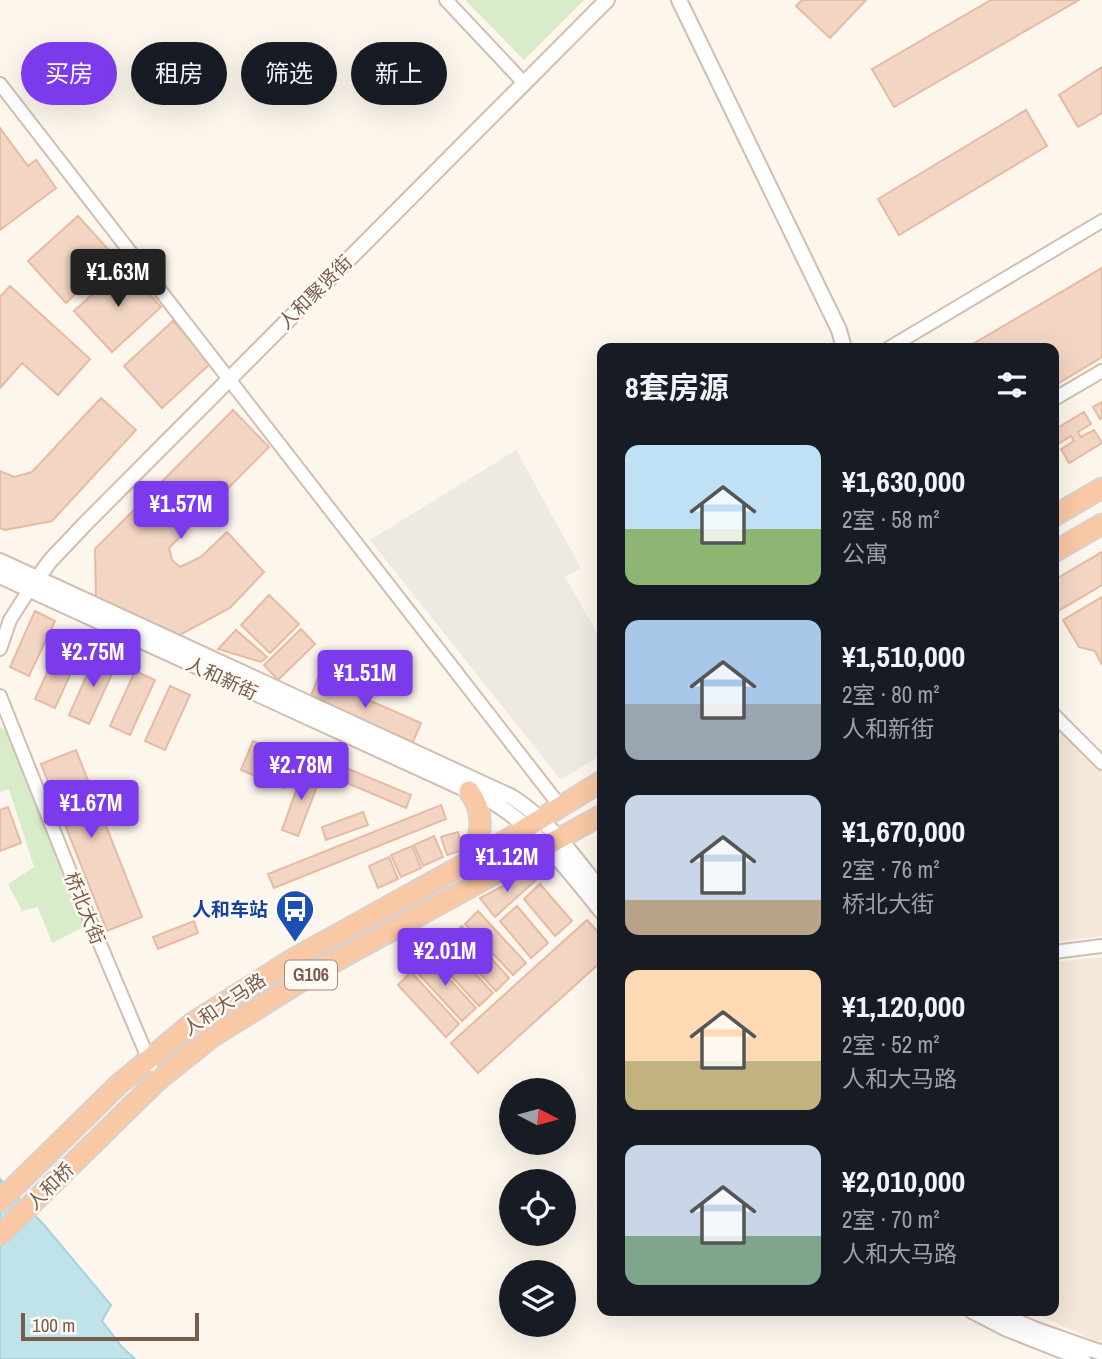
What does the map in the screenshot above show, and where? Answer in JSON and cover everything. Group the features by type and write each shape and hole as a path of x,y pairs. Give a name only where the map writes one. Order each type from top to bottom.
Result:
{"highway":[{"path":"1059,513 1102,488"},
{"path":"1059,549 1102,524"},
{"name":"人和大马路","path":"79,1122 191,1024 262,977 467,863 597,784"},
{"path":"467,863 479,843 481,832 478,807 469,791"},
{"name":"人和大马路","path":"100,1137 158,1080 212,1037 261,1005 597,818"},
{"name":"人和桥","path":"0,1201 79,1122"},
{"name":"人和桥","path":"0,1235 100,1137"}],"street":[{"path":"446,0 524,83"},
{"name":"人和聚贤街","path":"33,584 63,547 607,0"},
{"path":"679,0 839,330 843,343"},
{"path":"0,84 560,806"},
{"path":"897,343 1102,221"},
{"path":"1059,396 1102,371"},
{"name":"人和新街","path":"0,561 33,584 535,823"},
{"name":"人和新街","path":"0,576 33,584 494,788 526,806 535,823 597,887"},
{"path":"0,649 10,620 33,584"},
{"name":"桥北大街","path":"0,696 86,911 158,1080"},
{"path":"1059,720 1102,763"},
{"name":"人和新街","path":"552,842 597,905"},
{"path":"1059,951 1102,946"},
{"path":"982,1316 1083,1359"},
{"path":"1004,1316 1102,1353"}],"shaded area":[{"path":"516,450 581,568 565,577 597,632 597,757 561,780 370,540"},
{"path":"1059,715 1102,754 1102,936 1059,941"},
{"path":"1102,957 1102,1344 1041,1316 1059,1316 1059,961"}],"green space":[{"path":"465,0 584,0 524,60"},
{"path":"0,726 8,733 86,926 52,943 38,907 22,911 8,884 34,867 9,789 0,792"}],"water":[{"path":"0,1179 45,1226 111,1305 102,1321 135,1359 0,1359"}],"building":[{"path":"802,0 866,0 830,38 796,6"},
{"path":"991,0 1079,0 894,107 872,69"},
{"path":"1102,67 1102,113 1078,127 1059,95"},
{"path":"1026,110 1047,146 899,235 878,199"},
{"path":"0,128 28,166 36,160 56,188 0,230"},
{"path":"78,216 115,257 66,303 28,261"},
{"path":"124,266 161,307 112,352 74,311"},
{"path":"1102,268 1102,357 1059,383 1059,343 974,343"},
{"path":"10,286 90,359 58,395 22,363 0,388 0,297"},
{"path":"173,321 211,363 162,408 124,366"},
{"path":"101,398 136,430 52,521 5,530 0,528 0,471 14,477 32,472"},
{"path":"1102,402 1102,417 1100,419 1093,407"},
{"path":"233,410 269,447 169,548 172,560 180,567 201,557 227,532 264,572 230,608 176,637 96,601 95,549"},
{"path":"1084,412 1091,424 1078,432 1081,437 1094,430 1102,443 1069,463 1061,449 1074,441 1071,436 1059,443 1059,427"},
{"path":"1102,552 1102,585 1059,610 1059,577"},
{"path":"269,595 299,624 270,653 241,625"},
{"path":"1102,597 1102,665 1095,651 1079,647 1063,620"},
{"path":"35,611 55,621 29,676 10,667"},
{"path":"301,629 315,644 278,680 264,665"},
{"path":"236,630 267,657 261,662 218,649"},
{"path":"63,638 83,647 55,708 35,699"},
{"path":"97,653 117,663 89,724 69,715"},
{"path":"135,671 155,680 130,735 110,726"},
{"path":"318,678 421,723 413,742 310,698"},
{"path":"170,686 190,695 165,750 145,741"},
{"path":"253,741 296,759 284,788 241,770"},
{"path":"76,750 142,917 107,931 41,764"},
{"path":"315,755 411,795 406,808 309,767"},
{"path":"304,769 321,776 298,836 282,830"},
{"path":"441,805 446,819 274,888 268,874"},
{"path":"8,807 21,843 0,851 0,810"},
{"path":"363,812 368,825 326,840 322,827"},
{"path":"458,832 463,850 447,855 441,837"},
{"path":"434,836 443,857 423,866 414,845"},
{"path":"412,846 421,868 401,877 391,855"},
{"path":"389,857 398,879 378,888 369,866"},
{"path":"529,872 536,880 495,917 480,898"},
{"path":"540,884 572,921 555,936 524,899"},
{"path":"517,906 548,943 531,958 500,921"},
{"path":"478,911 526,963 513,975 465,924"},
{"path":"587,920 597,931 597,966 478,1073 451,1043"},
{"path":"194,921 198,933 158,949 153,937"},
{"path":"462,926 509,978 496,991 448,939"},
{"path":"445,941 493,993 479,1006 431,954"},
{"path":"428,956 476,1008 462,1021 414,969"},
{"path":"411,972 459,1024 446,1037 398,985"}],"place":[{"name":"人和车站","path":"295,943"}]}
